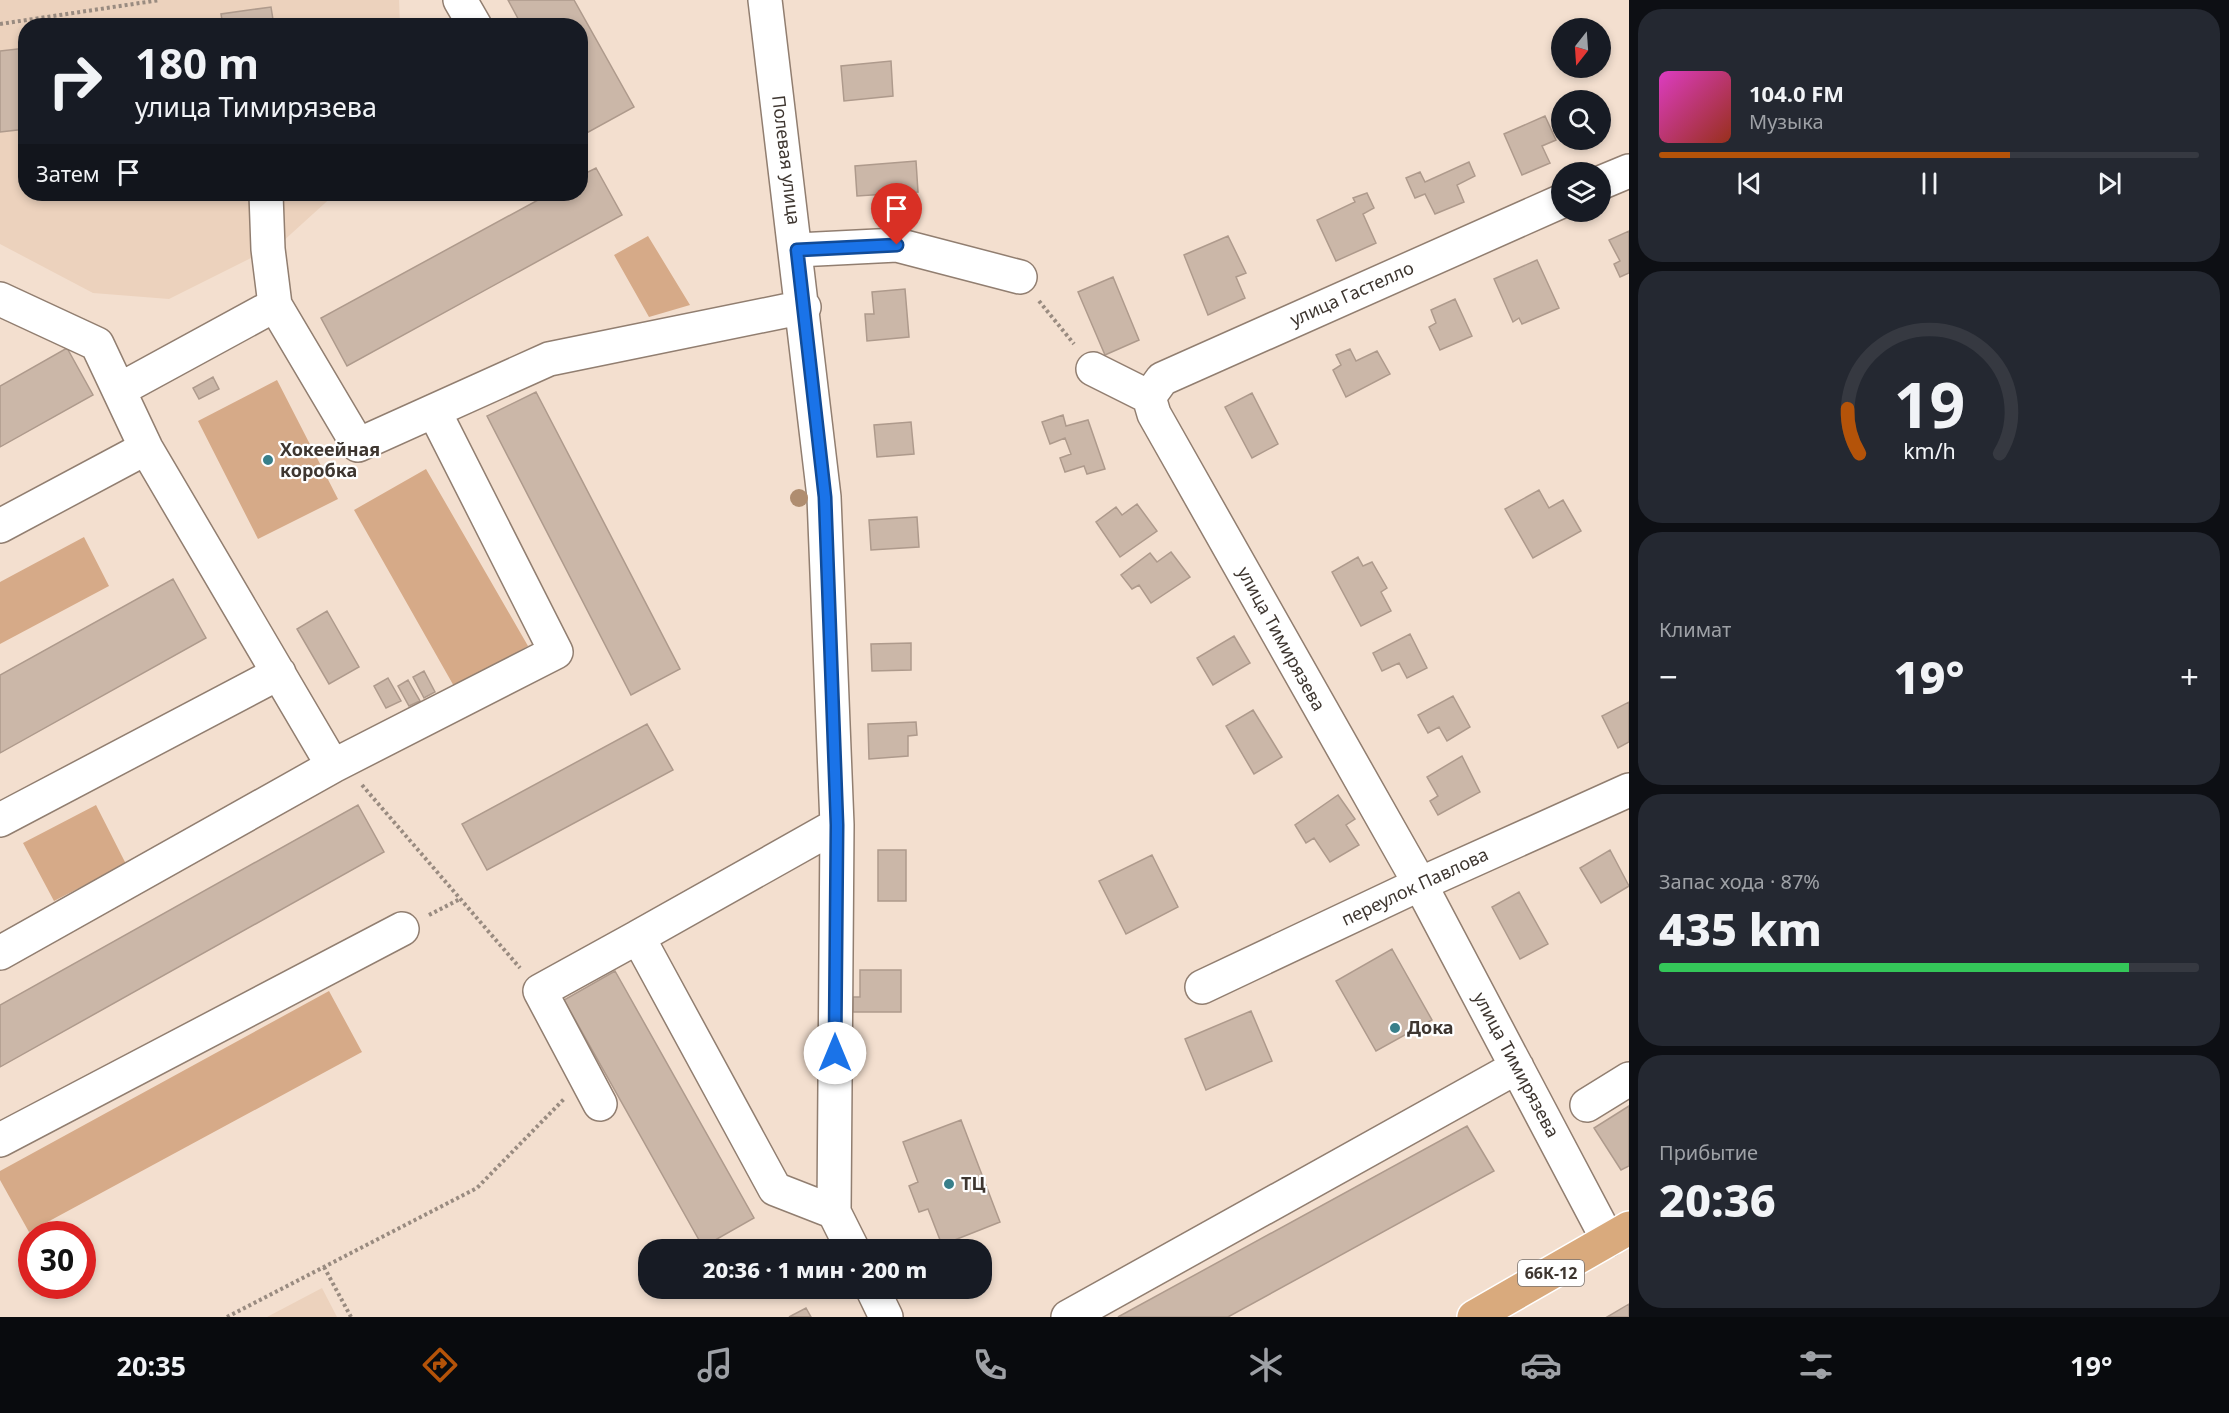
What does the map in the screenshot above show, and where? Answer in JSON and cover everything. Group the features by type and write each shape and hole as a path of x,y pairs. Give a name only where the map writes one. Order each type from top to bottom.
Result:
{"main road":[{"name":"66К-12","path":"1474,1317 1619,1234"}],"street":[{"path":"460,0 470,18"},
{"name":"Полевая улица","path":"765,0 804,307 825,497 837,825 834,1212 848,1239"},
{"path":"1611,178 1629,171"},
{"path":"266,201 268,249 275,305 358,445 549,359 804,307"},
{"name":"улица Гастелло","path":"1149,397 1162,379 1551,206"},
{"path":"797,250 897,245 1020,277"},
{"path":"0,299 97,344 146,448 279,673 337,764"},
{"path":"119,390 275,305"},
{"path":"1093,369 1149,397"},
{"name":"улица Тимирязева","path":"1149,397 1154,414 1420,884 1517,1067 1619,1234"},
{"path":"0,953 337,764 555,652 434,411"},
{"path":"0,526 146,448"},
{"path":"0,820 279,673"},
{"name":"переулок Павлова","path":"1202,987 1420,884 1629,790"},
{"path":"592,1090 540,991 837,825"},
{"path":"0,1140 402,929"},
{"path":"638,937 775,1189 834,1212"},
{"path":"1068,1317 1517,1067"},
{"path":"1587,1105 1629,1079"},
{"path":"877,1299 886,1317"}],"path":[{"path":"40,18 160,0"},
{"path":"0,24 18,21"},
{"path":"1020,277 1093,369"},
{"path":"337,764 540,991"},
{"path":"227,1317 477,1188 592,1090"},
{"path":"324,1267 351,1317"}],"shaded area":[{"path":"0,0 399,0 400,18 18,18 18,201 327,201 281,243 169,299 93,293 0,244"},
{"path":"648,236 690,305 649,317 614,255"},
{"name":"Хокеейная коробка","path":"277,380 338,499 258,539 198,421"},
{"path":"426,469 528,646 455,688 354,510"},
{"path":"84,537 109,586 0,644 0,582"},
{"path":"96,805 126,864 54,901 23,843"},
{"path":"329,991 362,1052 49,1221 23,1221 0,1180 0,1171"},
{"path":"322,1288 337,1317 267,1317"}],"building":[{"path":"508,0 574,0 584,18 518,18"},
{"path":"271,7 273,18 222,18 221,14"},
{"path":"588,25 634,107 588,132"},
{"path":"18,49 18,130 0,132 0,51"},
{"path":"891,61 893,96 844,101 841,66"},
{"path":"1545,116 1551,129 1551,142 1542,146 1550,163 1522,175 1504,134"},
{"path":"916,161 918,192 857,196 855,166"},
{"path":"1469,162 1475,176 1457,185 1464,202 1435,214 1425,194 1415,198 1406,178 1420,172 1425,182"},
{"path":"596,168 622,215 347,366 321,318 536,201 588,201 588,172"},
{"path":"1367,193 1374,208 1363,214 1376,243 1336,261 1317,220 1355,202 1353,198"},
{"path":"1629,231 1629,273 1620,277 1614,264 1620,261 1609,240"},
{"path":"1228,236 1246,273 1236,277 1245,298 1208,315 1184,255"},
{"path":"1537,260 1559,308 1522,324 1519,318 1513,322 1494,279"},
{"path":"1113,277 1139,340 1105,355 1078,292"},
{"path":"905,289 909,337 867,341 865,314 874,314 872,292"},
{"path":"1455,299 1472,336 1440,350 1429,327 1436,323 1431,310"},
{"path":"67,348 93,395 0,447 0,386"},
{"path":"1350,349 1356,361 1377,351 1390,374 1346,397 1333,370 1341,365 1336,355"},
{"path":"213,377 219,389 199,399 193,388"},
{"path":"536,392 680,669 631,695 487,416"},
{"path":"1252,393 1278,444 1252,458 1225,407"},
{"path":"1063,415 1066,426 1088,420 1105,469 1087,474 1084,466 1065,472 1060,458 1071,454 1065,438 1050,444 1042,422"},
{"path":"911,422 914,454 877,457 874,425"},
{"path":"1539,490 1549,508 1563,500 1581,531 1533,558 1505,509"},
{"path":"1137,504 1157,531 1120,557 1096,522 1116,507 1122,515"},
{"path":"917,517 919,547 871,550 869,520"},
{"path":"1171,552 1190,577 1151,603 1139,585 1132,589 1121,575 1150,553 1157,562"},
{"path":"1358,557 1363,566 1372,562 1387,588 1381,592 1391,611 1361,626 1332,572"},
{"path":"173,579 206,638 0,753 0,675"},
{"path":"327,611 359,667 329,684 297,629"},
{"path":"1410,634 1427,668 1407,678 1399,663 1382,671 1373,653"},
{"path":"1234,636 1250,663 1213,685 1197,658"},
{"path":"911,643 911,670 872,671 871,644"},
{"path":"424,671 435,692 424,698 413,677"},
{"path":"388,678 401,701 386,708 374,686"},
{"path":"408,680 420,701 409,706 398,686"},
{"path":"1453,696 1470,727 1447,741 1439,727 1428,733 1418,715"},
{"path":"1629,702 1629,742 1618,748 1602,716"},
{"path":"1253,710 1282,757 1254,774 1226,726"},
{"path":"916,722 917,735 908,736 908,756 869,759 868,724"},
{"path":"647,724 673,770 487,870 462,824"},
{"path":"1462,756 1480,792 1438,815 1430,801 1438,796 1427,777"},
{"path":"1338,795 1355,819 1346,825 1359,845 1330,862 1314,838 1306,843 1295,825"},
{"path":"358,805 384,852 0,1067 0,1005"},
{"path":"878,850 906,850 906,901 878,901"},
{"path":"1610,850 1629,886 1601,903 1580,868"},
{"path":"1152,855 1178,907 1126,934 1099,881"},
{"path":"1519,892 1548,944 1520,959 1492,907"},
{"path":"1392,949 1432,1020 1376,1051 1336,981"},
{"path":"860,970 901,970 901,1012 853,1012 853,997 860,997"},
{"path":"615,971 754,1218 717,1239 698,1239 564,1000"},
{"path":"1251,1011 1272,1061 1206,1090 1185,1039"},
{"path":"1629,1106 1629,1166 1621,1170 1594,1128"},
{"name":"ТЦ","path":"961,1120 1000,1222 957,1239 940,1239 928,1209 919,1212 909,1186 918,1182 903,1142"},
{"path":"1467,1126 1494,1171 1228,1317 1118,1317"},
{"path":"1629,1304 1629,1317 1607,1317"},
{"path":"806,1308 811,1317 789,1317"}],"place":[{"name":"Хокеейная коробка","path":"268,460"},
{"name":"Дока","path":"1395,1028"},
{"name":"ТЦ","path":"949,1184"}],"route":[{"path":"835,1053 837,825 825,497 797,250 897,245"}]}
